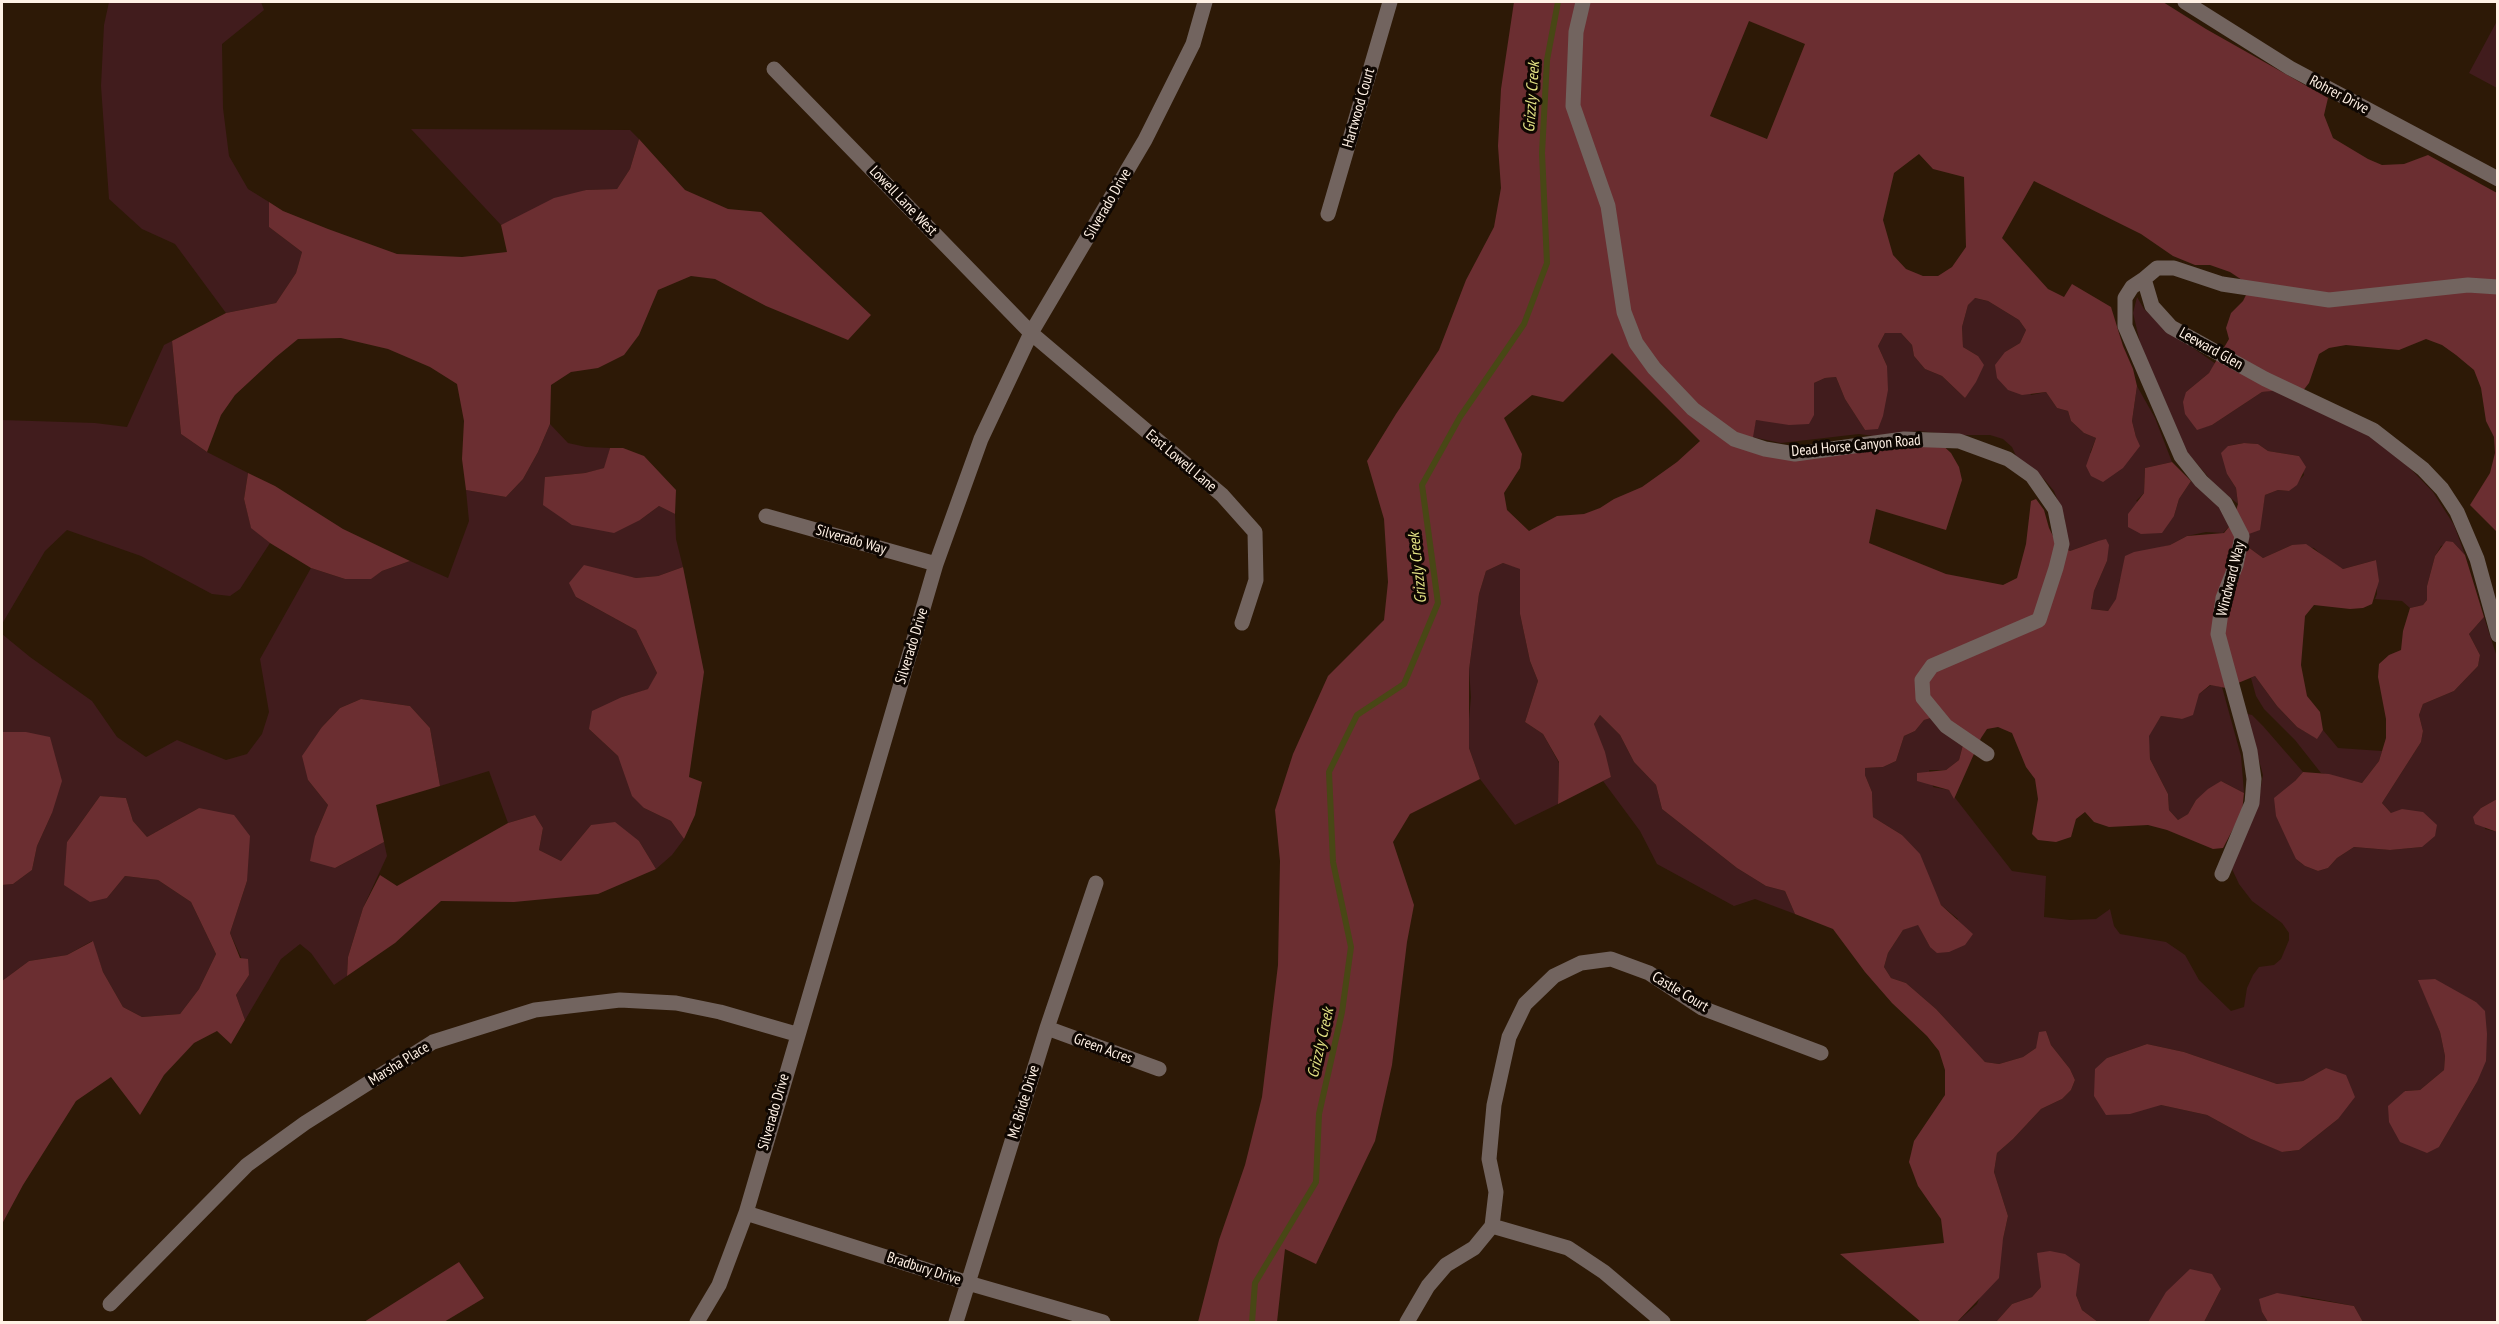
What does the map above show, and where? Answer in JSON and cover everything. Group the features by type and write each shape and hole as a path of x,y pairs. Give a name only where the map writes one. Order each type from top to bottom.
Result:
{"street":[{"name":"Silverado Drive","path":"697,1323 719,1285 746,1213 796,1034 936,564 981,439 1031,333 1145,140 1193,44 1205,2"},
{"name":"Hartwood Court","path":"1328,214 1390,2"},
{"name":"Dead Horse Canyon Road","path":"1583,2 1576,32 1573,106 1608,206 1624,312 1636,343 1654,368 1693,409 1734,439 1765,449 1795,454 1904,439 1959,441 2008,459 2032,476 2055,509 2062,544 2039,620 1932,666 1922,680 1923,698 1946,726 1987,754"},
{"name":"Rohrer Drive","path":"2185,2 2290,68 2498,179"},
{"name":"Lowell Lane West","path":"774,69 1031,333"},
{"path":"2144,279 2157,268 2174,268 2222,284 2329,300 2468,285 2498,287"},
{"name":"Leeward Glen","path":"2144,279 2152,306 2171,327 2265,379 2365,426 2423,469 2442,489 2457,512 2477,559 2498,635"},
{"name":"Windward Way","path":"2144,279 2132,286 2126,298 2125,326 2181,456 2201,481 2225,502 2242,536 2236,565 2223,598 2218,634 2250,751 2254,779 2253,803 2222,874"},
{"name":"East Lowell Lane","path":"1031,333 1222,495 1255,532 1256,580 1242,623"},
{"name":"Silverado Way","path":"766,516 936,564"},
{"name":"Mc Bride Drive","path":"956,1323 1047,1028 1096,883"},
{"name":"Castle Court","path":"1492,1226 1496,1192 1489,1159 1494,1105 1509,1037 1526,1004 1554,975 1581,963 1611,959 1649,973 1702,1008 1821,1053"},
{"name":"Marsha Place","path":"110,1304 247,1165 305,1123 432,1042 535,1010 620,1000 676,1003 720,1012 796,1034"},
{"name":"Green Acres","path":"1047,1028 1159,1069"},
{"name":"Bradbury Drive","path":"746,1213 1103,1323"},
{"path":"1407,1323 1428,1286 1446,1265 1474,1248 1492,1226 1568,1248 1604,1272 1663,1323"}],"shaded area":[{"path":"109,2 261,2 264,10 222,44 223,108 229,156 248,189 269,202 269,227 302,252 296,273 276,303 226,313 175,244 142,229 109,199 101,86 104,25"},
{"path":"1514,2 2163,2 2328,98 2324,115 2333,138 2368,159 2382,165 2404,164 2428,155 2497,193 2497,532 2470,505 2490,473 2495,453 2494,437 2486,421 2481,388 2474,370 2456,355 2442,345 2426,339 2399,350 2346,345 2329,348 2319,354 2309,383 2302,392 2281,390 2262,392 2212,425 2197,430 2185,414 2183,402 2186,392 2209,373 2229,339 2226,328 2231,313 2243,301 2247,293 2242,280 2230,272 2210,265 2195,265 2173,256 2141,234 2034,181 2002,238 2048,289 2064,297 2072,284 2111,307 2137,386 2132,421 2140,446 2123,468 2103,482 2091,476 2086,466 2096,438 2084,433 2071,421 2068,411 2057,408 2046,392 2022,395 2008,390 1997,378 1995,365 2005,352 2020,343 2026,330 2019,320 1988,301 1975,298 1968,305 1962,327 1963,347 1978,356 1984,365 1965,398 1942,376 1925,369 1914,356 1912,345 1901,333 1885,333 1878,346 1887,366 1888,390 1878,429 1865,430 1845,399 1836,377 1825,378 1814,383 1814,415 1809,424 1789,425 1756,420 1753,437 1764,450 1853,452 1939,442 1951,453 1959,467 1962,480 1946,530 1876,509 1869,543 1946,574 2003,585 2017,578 2026,544 2031,501 2036,499 2044,510 2057,544 2070,551 2106,539 2109,545 2107,561 2094,591 2091,609 2108,611 2116,599 2125,556 2170,545 2187,536 2224,533 2232,523 2238,504 2236,488 2227,474 2221,453 2228,446 2244,443 2258,444 2268,451 2299,456 2306,467 2297,485 2289,491 2278,490 2265,495 2260,530 2246,535 2244,544 2263,558 2292,545 2306,544 2343,569 2376,560 2379,581 2372,604 2363,608 2350,609 2314,605 2305,616 2301,665 2307,696 2320,712 2323,730 2317,739 2297,727 2277,706 2255,676 2226,688 2210,685 2199,694 2193,715 2182,719 2161,716 2149,736 2150,759 2168,794 2169,810 2178,820 2188,814 2196,800 2208,789 2221,781 2244,793 2242,812 2223,848 2213,849 2167,830 2148,825 2109,827 2094,822 2085,812 2076,819 2071,837 2056,842 2038,840 2032,834 2038,799 2035,779 2026,767 2012,733 1998,727 1987,729 1981,738 1954,799 1949,790 1917,781 1917,773 1946,770 1959,760 1964,741 1941,715 1924,720 1915,731 1904,736 1896,761 1883,767 1865,768 1865,775 1872,792 1873,817 1902,835 1920,854 1941,905 1973,934 1965,945 1949,952 1937,953 1930,947 1918,925 1903,930 1888,953 1884,967 1891,978 1906,983 1936,1009 1985,1062 1999,1064 2023,1057 2036,1048 2039,1032 2046,1031 2051,1045 2070,1069 2075,1080 2071,1090 2062,1099 2041,1109 1997,1153 1994,1172 2008,1216 1999,1278 1957,1322 1921,1322 1840,1254 1944,1243 1941,1219 1918,1186 1909,1162 1914,1141 1945,1095 1945,1070 1939,1051 1865,972 1833,929 1795,914 1785,891 1766,886 1737,868 1662,809 1656,785 1634,762 1620,735 1600,715 1594,724 1605,752 1611,777 1558,804 1559,762 1543,734 1525,722 1538,681 1530,661 1520,614 1520,569 1503,563 1486,571 1479,594 1469,670 1469,748 1480,779 1410,814 1393,842 1414,905 1407,942 1392,1065 1375,1141 1316,1264 1285,1249 1277,1322 1198,1322 1219,1240 1245,1165 1262,1097 1278,965 1280,861 1275,810 1293,754 1328,676 1384,620 1388,582 1384,519 1367,461 1439,350 1466,280 1494,227 1501,188 1498,146 1501,89","holes":["1749,21 1805,44 1767,139 1710,116","1919,154 1933,169 1964,177 1966,247 1952,267 1938,276 1923,276 1906,269 1893,255 1883,220 1894,173","1612,353 1700,441 1677,462 1642,487 1600,508 1584,514 1557,516 1529,531 1507,510 1504,493 1520,468 1522,454 1504,418 1532,395 1563,402"]},
{"path":"2497,21 2498,88 2469,73"},
{"path":"411,129 630,130 639,139 630,169 617,189 586,190 501,225"},
{"path":"639,139 685,190 728,209 761,212 871,315 848,340 766,306 715,279 691,276 658,290 639,335 624,355 598,368 571,372 551,385 550,424 523,479 506,497 466,490 462,459 464,421 457,384 430,367 388,349 341,338 298,339 276,357 235,395 221,415 207,452 181,434 172,341 226,313 276,303 296,273 302,252 269,227 269,202 283,211 397,254 462,257 507,252 501,225 554,198 586,190 617,189 630,169"},
{"path":"2137,297 2144,309 2163,327 2216,364 2209,373 2186,392 2196,429 2212,425 2262,392 2275,390 2372,437 2402,460 2433,492 2454,525 2465,555 2453,542 2441,546 2435,556 2427,586 2427,600 2423,605 2410,608 2402,601 2375,599 2377,594 2376,560 2343,569 2327,560 2314,548 2292,545 2263,558 2244,544 2246,535 2263,506 2265,495 2278,490 2289,491 2304,475 2299,456 2268,451 2258,444 2243,443 2228,446 2227,474 2236,488 2238,504 2215,485 2187,452 2168,418 2141,347 2133,313"},
{"path":"1974,298 1988,301 2019,320 2026,330 2020,343 2005,352 2031,395 2046,392 2057,408 2068,411 2071,421 2084,433 2096,438 2090,453 2136,437 2132,421 2137,386 2155,418 2172,462 2145,468 2144,493 2136,501 2174,516 2179,499 2191,481 2218,505 2232,523 2223,533 2206,532 2187,536 2170,545 2155,549 2120,579 2117,599 2108,611 2091,609 2094,591 2107,561 2098,541 2070,551 2065,548 2065,519 2054,491 2044,479 2017,458 2012,447 2003,439 1990,435 1918,431 1874,436 1859,434 1781,443 1752,437 1756,420 1772,421 1814,415 1814,383 1825,378 1836,377 1845,399 1865,430 1887,366 1878,346 1885,333 1901,333 1912,345 1914,356 1925,369 1942,376 1965,398 1978,356 1963,347 1962,327 1968,305"},
{"path":"172,341 181,434 207,452 248,473 244,499 251,527 270,543 240,589 230,596 212,594 141,556 67,530 45,551 2,624 2,420 95,423 127,427 164,345"},
{"path":"550,424 568,443 586,447 610,448 605,468 585,473 545,477 640,520 659,506 675,514 676,539 683,567 658,576 636,578 612,573 576,597 636,630 657,673 649,689 622,697 589,729 618,756 644,808 671,821 684,839 672,855 656,869 639,841 591,825 561,861 539,850 543,828 535,815 508,823 489,771 440,786 430,728 410,706 361,699 340,708 322,727 308,780 328,805 315,836 335,868 384,842 387,856 363,908 348,957 347,976 334,985 311,953 300,944 281,959 245,1020 236,995 249,975 230,933 247,881 199,808 147,837 133,821 126,798 100,796 67,842 107,898 125,876 158,880 191,902 216,954 199,989 180,1014 142,1017 123,1007 103,972 92,941 67,955 29,961 2,981 2,885 13,884 32,870 37,846 52,813 26,732 2,732 2,634 92,701 117,737 146,757 177,740 226,760 247,754 262,734 269,712 260,659 311,568 345,579 370,579 382,571 410,561 448,578 469,521 466,490 506,497 523,479"},
{"path":"610,448 623,448 644,456 676,490 675,514 659,506 640,520 614,533 572,525 543,505 545,477 585,473 604,468"},
{"path":"2172,462 2191,481 2179,499 2174,516 2162,533 2141,534 2128,527 2128,514 2144,493 2145,468"},
{"path":"248,473 275,486 343,529 410,561 382,571 371,579 345,579 311,568 270,543 251,528 244,499"},
{"path":"2446,541 2453,542 2465,555 2484,617 2469,634 2480,655 2478,666 2454,691 2423,704 2419,715 2423,731 2421,742 2382,803 2391,813 2402,809 2423,812 2437,825 2435,836 2422,847 2390,850 2354,847 2337,858 2328,868 2318,871 2305,866 2296,859 2276,816 2274,798 2303,772 2329,774 2362,783 2379,761 2386,738 2386,719 2378,677 2379,664 2389,655 2401,650 2403,631 2410,608 2423,605 2427,600 2427,586 2435,556"},
{"path":"1503,563 1520,568 1520,614 1530,661 1538,681 1525,722 1543,734 1559,763 1558,804 1515,825 1480,779 1469,748 1468,730 1471,697 1469,670 1479,594 1486,571"},
{"path":"584,565 636,578 658,576 683,567 704,672 689,777 702,782 695,815 684,839 671,821 644,808 632,796 618,756 589,729 592,711 622,697 648,689 657,673 636,630 576,597 569,583"},
{"path":"2484,617 2497,657 2497,799 2481,808 2485,829 2498,832 2497,1322 2363,1322 2354,1306 2302,1296 2262,1312 2268,1322 2204,1322 2221,1289 2153,1315 2148,1322 2098,1322 2082,1310 2076,1295 2038,1254 2041,1287 2032,1297 2012,1304 1996,1322 1957,1322 1977,1304 2003,1239 2008,1216 1994,1172 1997,1153 2041,1109 2062,1099 2071,1090 2075,1080 2070,1069 2051,1045 2046,1031 2036,1048 2023,1057 1999,1064 1985,1062 1936,1009 1906,983 1891,978 1884,967 1888,953 1903,930 1918,924 1930,947 1958,919 1941,905 1902,835 1873,817 1872,792 1865,775 1865,768 1883,767 1896,761 1904,736 1915,731 1924,720 1941,715 1964,741 1959,760 1946,770 1929,770 1933,787 1949,790 2012,871 2046,876 2044,917 2070,920 2096,919 2110,909 2114,926 2120,934 2166,942 2185,955 2199,980 2231,1011 2244,1007 2247,988 2253,975 2259,967 2274,965 2281,959 2289,940 2289,933 2282,923 2252,901 2239,884 2232,869 2260,792 2263,775 2248,721 2243,713 2252,715 2303,772 2295,781 2296,859 2305,866 2318,871 2328,868 2337,858 2354,847 2390,850 2422,847 2382,803 2421,742 2423,731 2419,715 2423,704 2454,691 2478,666 2480,655 2469,634","holes":["2419,980 2476,1002 2477,1082 2439,1147 2404,1091 2420,1090 2444,1070 2445,1056 2440,1032","2147,1044 2184,1052 2277,1084 2303,1081 2326,1068 2338,1119 2299,1150 2283,1152 2251,1139 2207,1115 2161,1105 2107,1058"]},
{"path":"2255,676 2277,706 2297,727 2316,738 2323,730 2338,748 2382,751 2379,761 2362,783 2321,773 2295,740 2264,709 2256,696 2251,678"},
{"path":"2211,685 2222,687 2241,756 2244,793 2221,781 2196,800 2188,814 2178,820 2169,810 2168,794 2150,759 2148,736 2161,716 2182,719 2199,694"},
{"path":"361,699 410,706 430,728 440,786 376,805 384,842 335,868 310,861 315,836 328,805 308,780 302,756 322,727 340,708"},
{"path":"1600,715 1620,735 1634,762 1656,785 1662,809 1737,868 1766,886 1785,891 1795,914 1755,899 1734,906 1657,864 1640,831 1603,781 1611,777 1594,724"},
{"path":"2,732 26,732 50,737 62,781 52,813 37,846 32,870 13,884 2,885"},
{"path":"100,796 126,798 133,821 147,837 199,808 234,815 250,836 247,881 230,933 240,958 248,959 249,975 236,995 245,1020 231,1044 217,1031 194,1043 164,1075 140,1115 111,1077 76,1101 23,1185 2,1224 2,981 29,961 67,955 93,941 103,972 123,1007 142,1017 180,1014 199,989 216,954 191,902 158,880 125,876 107,898 90,902 64,885 67,842"},
{"path":"2497,799 2497,832 2475,824 2473,817 2481,808"},
{"path":"535,815 543,828 539,850 561,861 591,825 615,822 639,841 656,869 598,894 514,902 441,901 395,943 347,976 348,957 363,908 380,875 397,886 508,823"},
{"path":"2435,979 2476,1002 2485,1011 2486,1061 2477,1082 2439,1147 2427,1153 2400,1142 2389,1122 2388,1106 2405,1091 2420,1090 2444,1070 2445,1056 2440,1032 2418,980"},
{"path":"2147,1044 2184,1052 2277,1084 2303,1081 2326,1068 2346,1075 2355,1097 2338,1119 2299,1150 2282,1152 2251,1139 2207,1115 2161,1105 2130,1114 2106,1115 2094,1096 2095,1069 2107,1058"},
{"path":"2050,1251 2065,1254 2080,1264 2076,1295 2082,1310 2098,1322 1996,1322 2012,1304 2032,1297 2041,1287 2037,1253"},
{"path":"459,1262 484,1298 444,1322 364,1322"},
{"path":"2190,1269 2212,1274 2221,1289 2204,1322 2148,1322 2166,1292"},
{"path":"2277,1293 2354,1306 2363,1322 2268,1322 2262,1312 2259,1299"}],"waterway":[{"name":"Grizzly Creek","path":"1252,1322 1255,1283 1316,1182 1319,1114 1342,1012 1351,947 1333,862 1329,772 1357,715 1404,684 1438,603 1422,485 1460,417 1524,324 1547,263 1542,153 1547,60 1558,2"}]}
